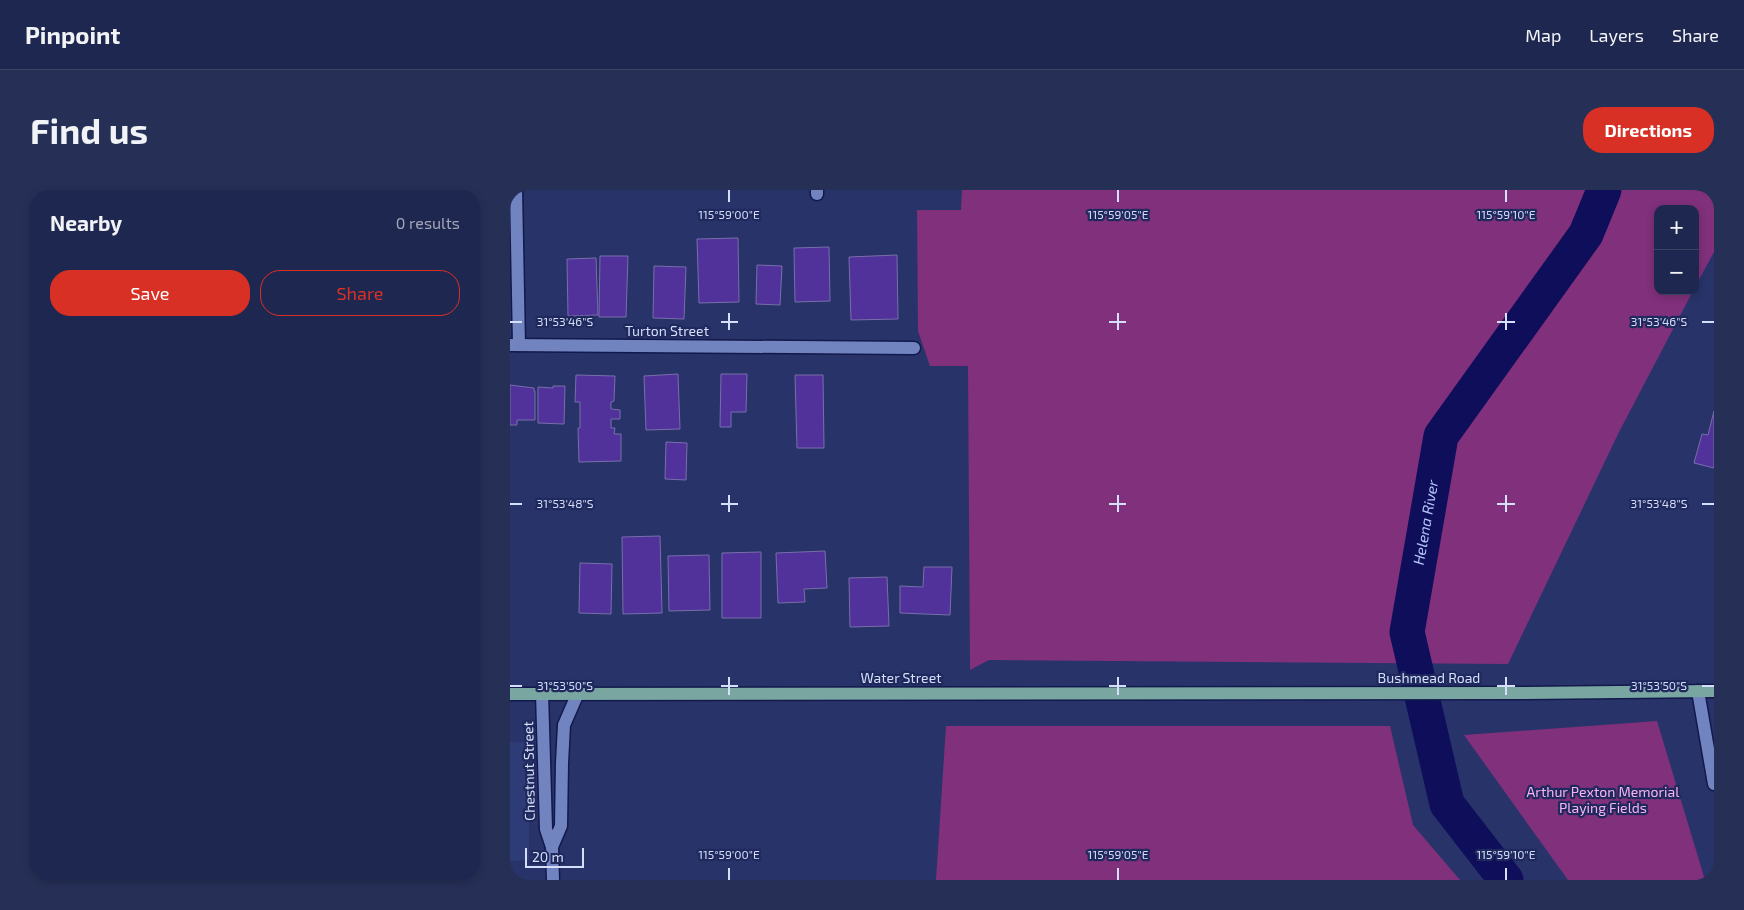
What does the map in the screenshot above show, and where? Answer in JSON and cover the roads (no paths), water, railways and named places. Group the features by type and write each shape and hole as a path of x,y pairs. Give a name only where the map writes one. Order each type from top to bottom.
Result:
{"main road":[{"name":"Bushmead Road","path":"1293,693 1714,691"},
{"name":"Water Street","path":"510,694 1293,693"}],"street":[{"path":"514,345 516,190"},
{"name":"Turton Street","path":"514,345 914,348"},
{"path":"1698,691 1714,784"},
{"name":"Chestnut Street","path":"542,693 546,829 552,847 553,880"},
{"name":"Chestnut Street","path":"552,847 561,826 564,725 578,693"}],"waterway":[{"name":"Helena River","path":"1506,880 1447,804 1407,632 1441,436 1586,234 1604,190"}],"park label":[{"name":"Arthur Pexton Memorial Playing Fields","path":"1603,800"}]}
